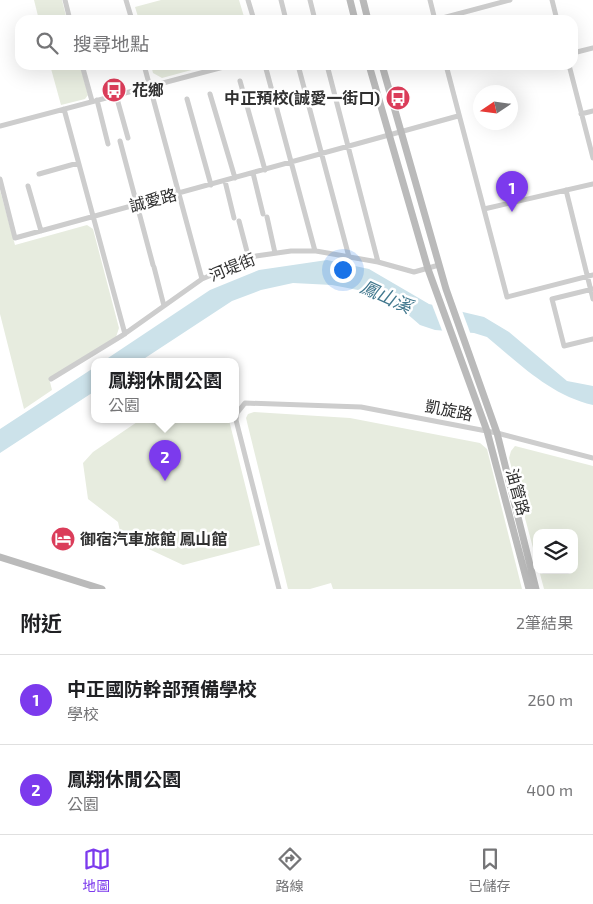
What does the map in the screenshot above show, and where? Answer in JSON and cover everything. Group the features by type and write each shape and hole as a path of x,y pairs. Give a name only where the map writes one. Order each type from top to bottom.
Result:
{"street":[{"path":"65,0 69,15"},
{"path":"126,0 130,15"},
{"path":"248,0 252,15"},
{"path":"281,0 285,15"},
{"path":"310,0 314,15"},
{"path":"350,0 354,15"},
{"path":"363,0 367,15"},
{"path":"430,0 434,15"},
{"path":"454,15 510,0"},
{"path":"552,0 556,15"},
{"path":"578,52 593,48"},
{"path":"84,70 108,144"},
{"path":"145,70 202,279"},
{"path":"0,126 213,70"},
{"path":"266,70 315,251"},
{"path":"299,70 349,257"},
{"path":"328,70 378,262"},
{"name":"凱旋路","path":"370,70 435,291 487,432"},
{"name":"凱旋路","path":"384,70 446,289 497,433"},
{"path":"447,70 507,297 590,276"},
{"path":"569,70 593,158"},
{"path":"240,81 265,170"},
{"path":"210,94 235,178"},
{"path":"116,95 128,138"},
{"path":"187,99 211,184"},
{"path":"64,109 125,334"},
{"path":"581,114 593,111"},
{"name":"誠愛路","path":"0,179 15,238 458,116"},
{"path":"120,141 164,306"},
{"path":"39,174 78,163"},
{"path":"253,173 275,253"},
{"path":"224,181 249,259"},
{"path":"484,209 593,184"},
{"path":"28,186 40,231"},
{"path":"566,190 590,276 593,299"},
{"name":"河堤街","path":"51,379 125,334 202,279 249,259 275,253 315,251 378,262 404,271 414,272 439,265"},
{"path":"592,290 552,299 564,346 593,339"},
{"name":"凱旋路","path":"239,410 245,402 361,407 487,432"},
{"name":"凱旋路","path":"237,423 279,589"},
{"path":"487,432 593,458"},
{"name":"油管路","path":"487,432 529,589"},
{"name":"油管路","path":"497,433 536,589"},
{"path":"0,557 102,589"}],"shaded area":[{"path":"34,0 62,0 66,15 38,15"},
{"path":"161,0 239,0 244,15 137,15 135,7"},
{"path":"51,70 81,70 88,95 85,99 61,105"},
{"path":"152,70 192,70 162,78 153,73"},
{"path":"0,190 15,245 87,225 93,229 119,328 116,337 49,378 52,390 24,409 0,314"},
{"path":"254,412 350,418 480,443 487,449 522,589 333,589 331,583 310,589 288,589 246,418 248,414"},
{"path":"136,423 230,423 260,545 183,565 121,536 118,522 88,499 83,463 93,452"},
{"path":"515,446 593,466 593,589 544,589 540,574 578,574 578,529 533,529 533,548 509,458"}],"water":[{"name":"鳳山溪","path":"327,260 369,269 429,304 484,317 509,332 567,381 593,386 593,405 563,394 549,386 487,337 474,333 435,330 420,325 398,306 358,290 332,285 293,283 261,290 232,301 145,358 108,358 210,290 259,270"},
{"path":"91,370 91,394 0,453 0,429"}],"pier":[{"path":"431,302 461,308 471,335 443,333"}],"place":[{"name":"花鄉","path":"114,90"},
{"name":"中正預校(誠愛一街口)","path":"398,98"},
{"name":"中正國防幹部預備學校","path":"512,212"},
{"name":"鳳翔休閒公園","path":"165,481"},
{"name":"御宿汽車旅館 鳳山館","path":"63,539"}]}
